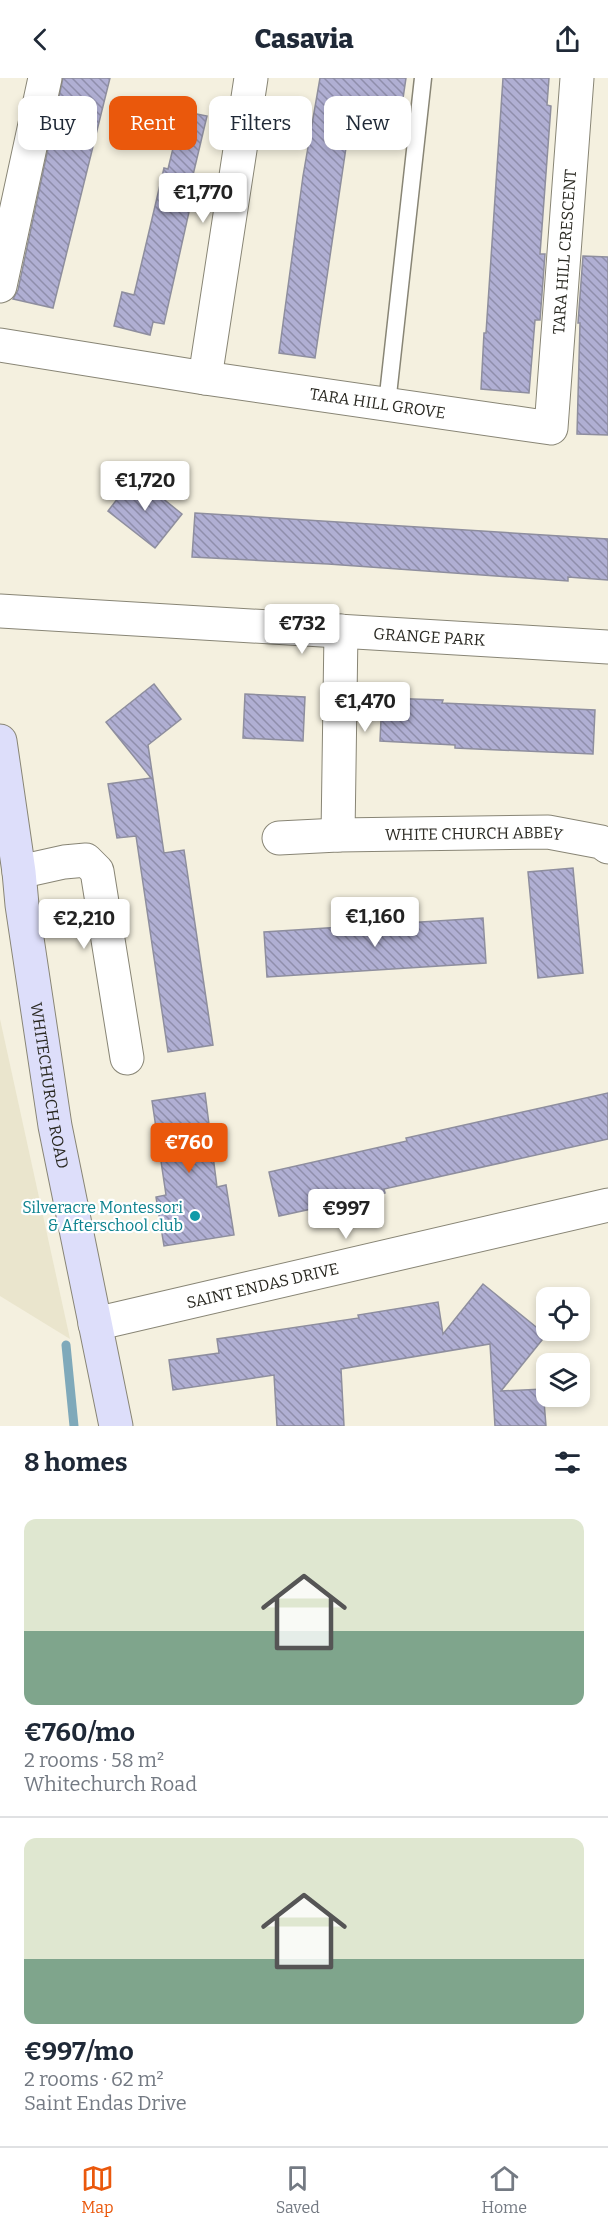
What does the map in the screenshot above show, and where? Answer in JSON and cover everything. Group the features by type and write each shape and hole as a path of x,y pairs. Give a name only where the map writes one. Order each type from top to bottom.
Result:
{"street":[{"path":"0,286 45,78"},
{"path":"205,378 251,78"},
{"name":"TARA HILL CRESCENT","path":"551,428 577,78"},
{"name":"TARA HILL GROVE","path":"0,345 205,378 551,428"},
{"name":"GRANGE PARK","path":"0,611 608,647"},
{"path":"338,835 341,631"},
{"name":"WHITECHURCH ROAD","path":"0,741 19,872 21,905 55,1126 116,1426"},
{"name":"WHITE CHURCH ABBEY","path":"279,838 548,832 601,842 608,848"},
{"path":"19,872 64,862 86,860 97,871 127,1058"},
{"name":"SAINT ENDAS DRIVE","path":"95,1324 608,1205"}],"lane":[{"path":"387,404 423,78"}],"shaded area":[{"path":"0,1019 70,1339 0,1296"}],"building":[{"path":"63,78 110,78 97,130 97,96 59,96"},
{"path":"320,78 406,78 403,96 324,96 324,150 346,150 315,358 279,353 303,176 308,150 312,150 312,124"},
{"path":"503,78 549,78 547,105 551,106 540,254 545,254 540,320 535,320 529,393 481,389"},
{"path":"197,114 207,116 193,175 197,176 164,324 153,322 150,335 114,326 122,292 134,295 164,168 168,169 173,150 197,150"},
{"path":"48,150 92,150 53,308 13,299 18,290"},
{"path":"583,256 608,257 608,435 577,434 580,323 578,323"},
{"path":"135,476 182,514 155,548 108,511"},
{"path":"195,513 608,539 608,580 568,577 568,581 192,557"},
{"path":"154,684 181,719 148,745 164,853 184,850 213,1045 168,1052 136,836 117,838 108,784 151,778 106,722"},
{"path":"245,694 305,697 303,741 243,738"},
{"path":"382,698 595,710 593,754 455,748 455,745 380,741"},
{"path":"573,868 583,973 538,978 528,872"},
{"path":"483,918 486,963 267,977 264,932"},
{"path":"205,1093 217,1187 226,1185 234,1235 164,1246 156,1197 166,1195 152,1101"},
{"path":"608,1093 608,1139 384,1189 385,1193 279,1216 269,1172 407,1141 406,1138"},
{"path":"483,1284 536,1327 536,1341 541,1341 501,1391 536,1389 536,1407 544,1407 546,1426 495,1426 490,1344 341,1369 344,1426 277,1426 274,1375 173,1390 169,1360 219,1353 217,1339 359,1318 358,1315 438,1302 443,1334"}],"waterway":[{"path":"66,1345 74,1426"}],"place":[{"name":"Silveracre Montessori & Afterschool club","path":"195,1216"}]}
